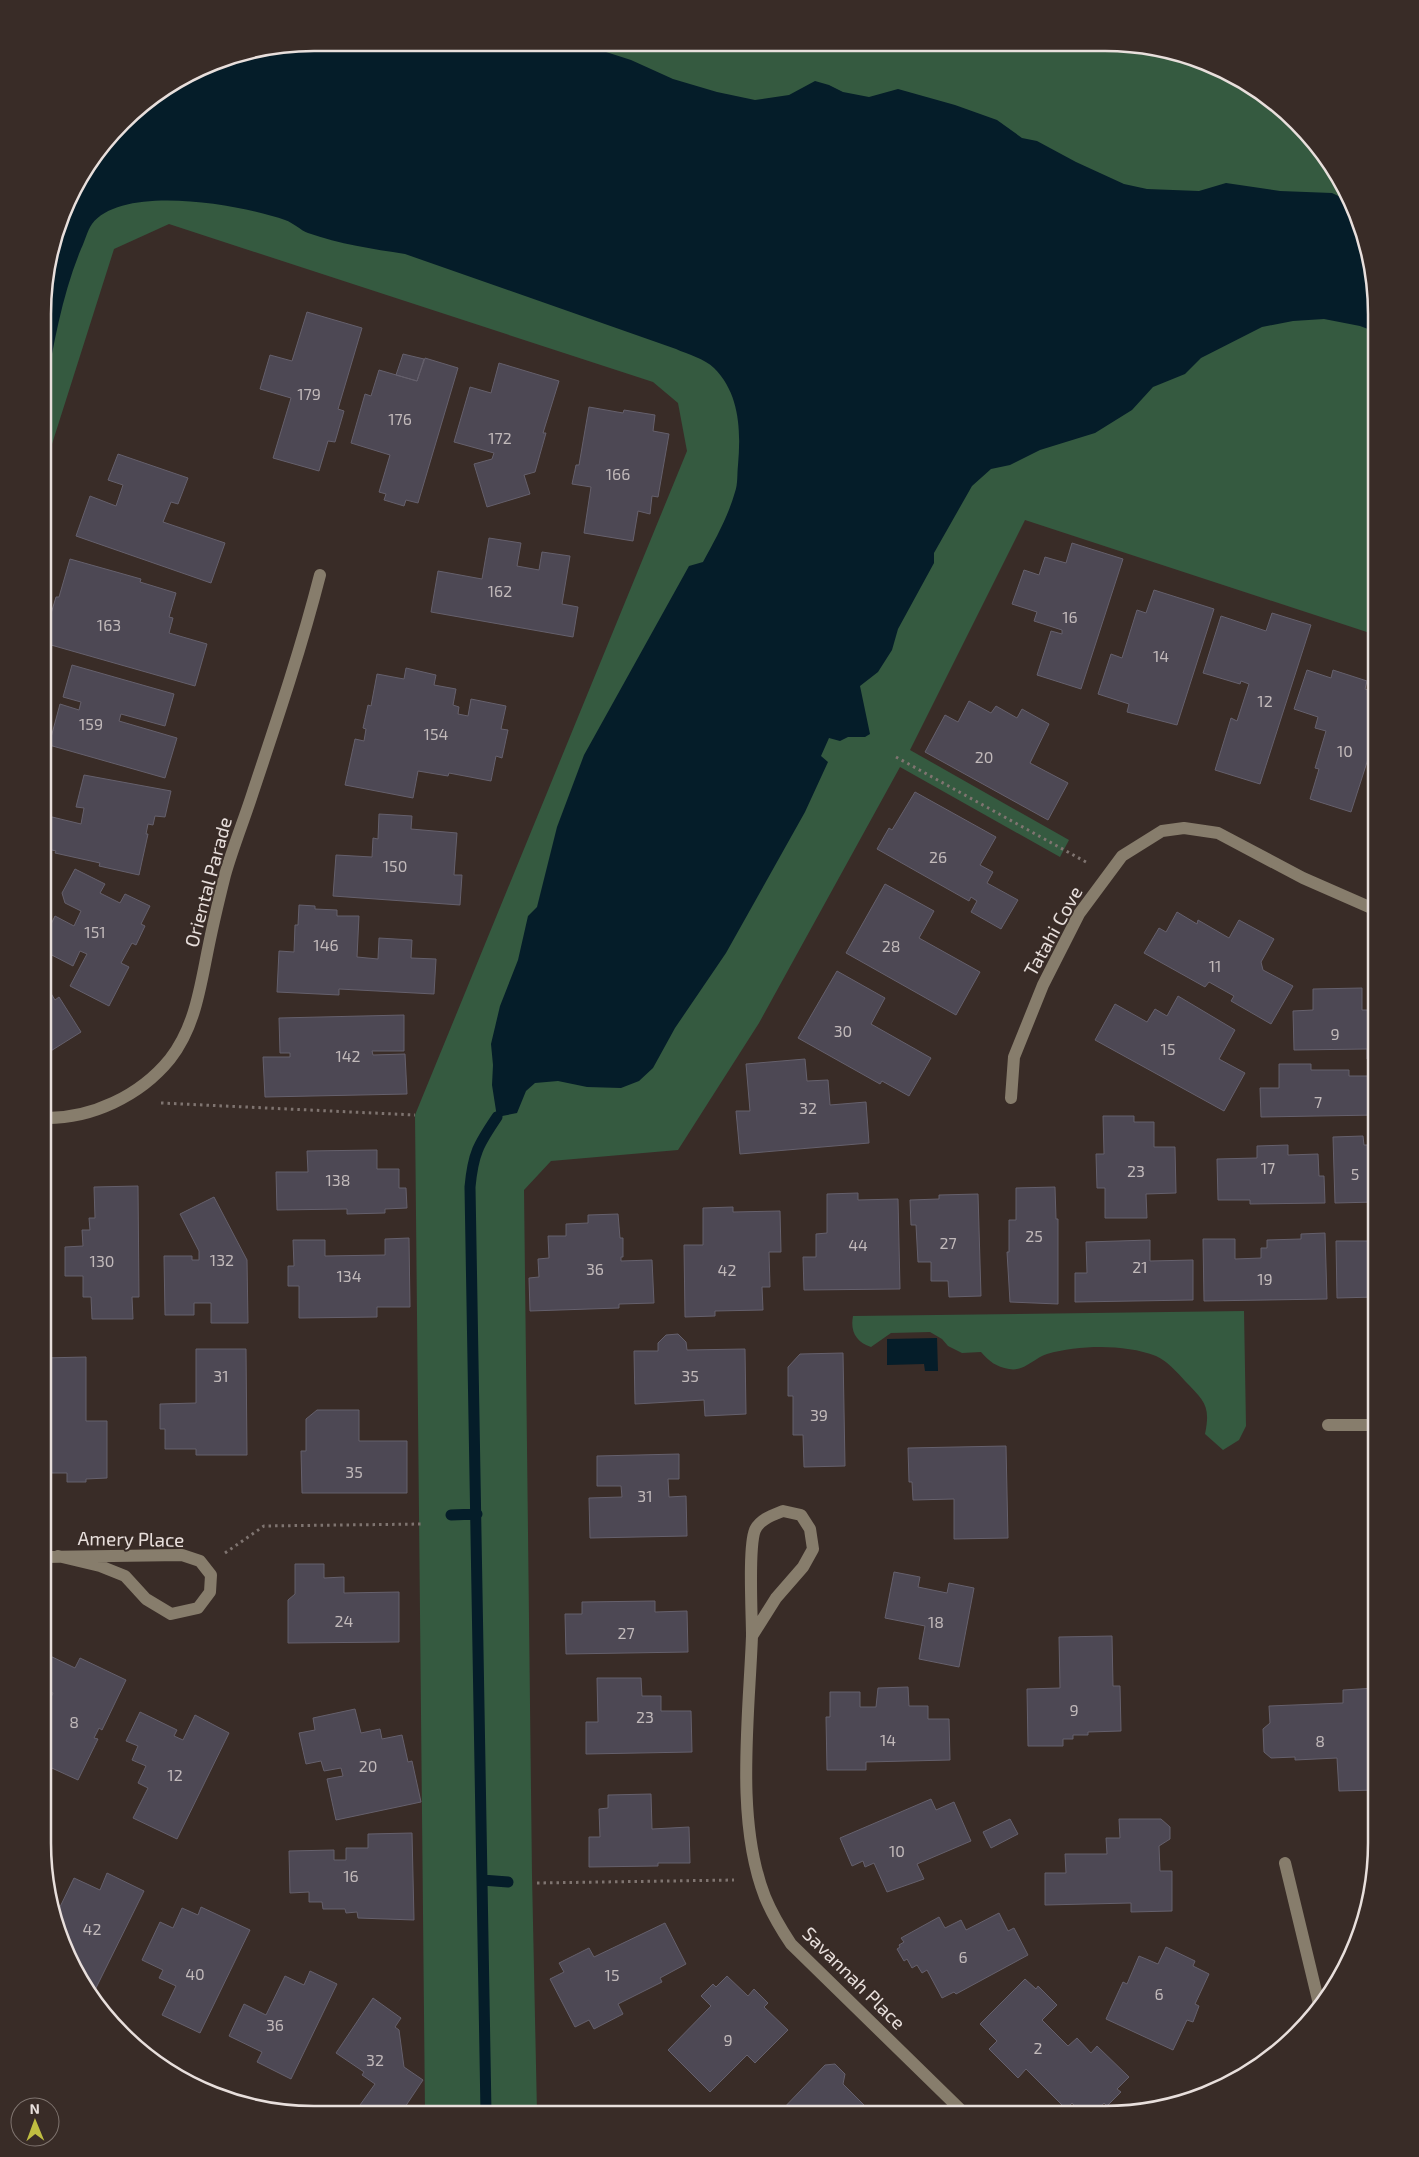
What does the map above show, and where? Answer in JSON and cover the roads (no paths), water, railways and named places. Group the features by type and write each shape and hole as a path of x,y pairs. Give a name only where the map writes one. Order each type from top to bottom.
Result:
{"street":[{"name":"Oriental Parade","path":"51,1117 96,1110 129,1095 153,1077 170,1058 190,1026 201,988 225,874 304,637 320,575"},
{"name":"Tatahi Cove","path":"1012,1098 1014,1057 1043,986 1079,914 1122,856 1162,831 1184,828 1218,833 1303,878 1368,906"},
{"path":"1328,1425 1368,1425"},
{"name":"Savannah Place","path":"752,1636 776,1598 803,1567 814,1549 810,1529 801,1515 783,1511 766,1518 755,1530 752,1549 752,1636 746,1785 751,1841 759,1876 773,1916 791,1944 957,2106"},
{"name":"Amery Place","path":"51,1556 58,1556 182,1555 200,1561 211,1575 210,1592 198,1608 171,1614 146,1599 125,1576 100,1566 58,1556"},
{"path":"1285,1863 1317,1997"}],"water":[{"path":"315,51 603,51 631,60 673,79 717,92 755,100 789,95 815,81 843,92 869,97 898,89 955,105 997,120 1022,138 1037,141 1076,162 1124,184 1147,189 1199,191 1226,183 1280,191 1332,193 1341,198 1359,246 1363,263 1368,315 1368,329 1324,319 1293,321 1262,327 1201,358 1185,374 1153,387 1132,410 1095,433 1040,450 1010,465 991,469 972,486 934,553 934,563 898,629 892,650 878,672 860,686 870,734 865,737 848,737 840,741 829,738 821,756 828,762 805,812 726,953 675,1028 653,1068 639,1081 621,1088 587,1087 558,1081 535,1083 526,1091 517,1113 497,1117 492,1085 491,1044 500,1006 518,960 528,916 537,907 557,827 584,755 689,566 703,562 717,537 736,489 739,426 734,401 723,378 714,368 701,359 676,349 405,254 356,246 320,237 305,232 288,221 266,214 214,204 184,201 156,201 129,204 107,211 92,224 74,266 51,359 52,297 56,263 65,230 78,198 96,168 128,128 168,96 214,71 263,56"},
{"path":"937,1338 938,1371 925,1371 924,1364 887,1365 887,1339"}],"waterway":[{"path":"486,2106 470,1187 477,1150 497,1117"},
{"path":"451,1515 477,1514"},
{"path":"482,1880 508,1882"}]}
